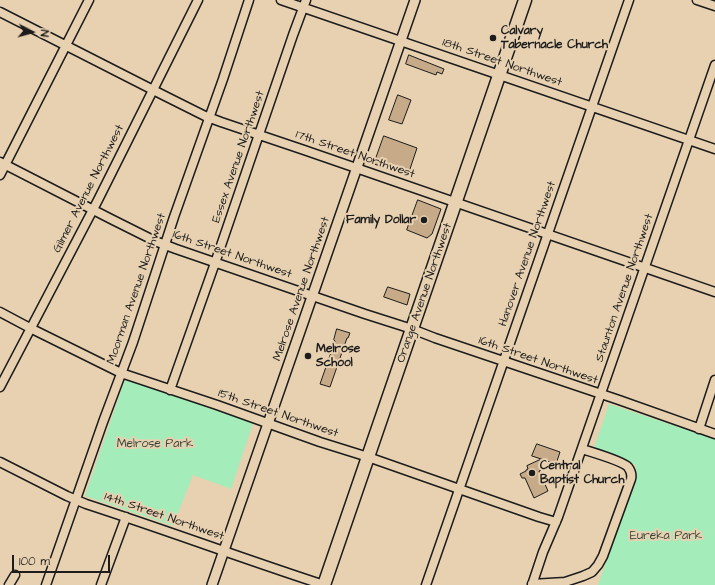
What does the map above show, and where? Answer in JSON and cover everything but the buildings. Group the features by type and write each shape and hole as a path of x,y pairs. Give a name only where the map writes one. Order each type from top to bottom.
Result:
{"main road":[{"name":"Orange Avenue Northwest","path":"324,585 525,0"}],"street":[{"path":"0,175 3,164 90,0"},
{"name":"Gilmer Avenue Northwest","path":"0,387 93,209 198,0"},
{"name":"Moorman Avenue Northwest","path":"46,585 250,0"},
{"name":"18th Street Northwest","path":"282,0 305,4 400,41 715,149"},
{"name":"Melrose Avenue Northwest","path":"212,585 415,0"},
{"name":"Hanover Avenue Northwest","path":"426,585 629,0"},
{"path":"697,0 715,6"},
{"name":"Essex Avenue Northwest","path":"170,390 305,4"},
{"name":"17th Street Northwest","path":"0,12 92,60 209,117 715,292"},
{"name":"Staunton Avenue Northwest","path":"532,584 582,449 715,65"},
{"name":"16th Street Northwest","path":"3,164 111,219 165,244 215,263 412,329 503,362 601,394 715,434"},
{"name":"15th Street Northwest","path":"0,312 111,370 556,522"},
{"path":"699,429 715,380"},
{"path":"532,584 565,582 588,575 598,565 612,532 631,479 631,473 622,463 582,449"},
{"name":"14th Street Northwest","path":"0,462 76,500 253,562 324,585"},
{"path":"101,585 126,517"},
{"path":"9,585 15,575"}],"green space":[{"name":"Melrose Park","path":"125,379 253,423 231,489 193,475 173,526 85,496"},
{"name":"Eureka Park","path":"609,404 715,439 715,585 598,585 635,476 636,465 594,448"}],"place":[{"name":"Calvary Tabernacle Church","path":"493,38"},
{"name":"Family Dollar","path":"424,220"},
{"name":"Melrose School","path":"308,356"},
{"name":"Central Baptist Church","path":"532,473"}]}
